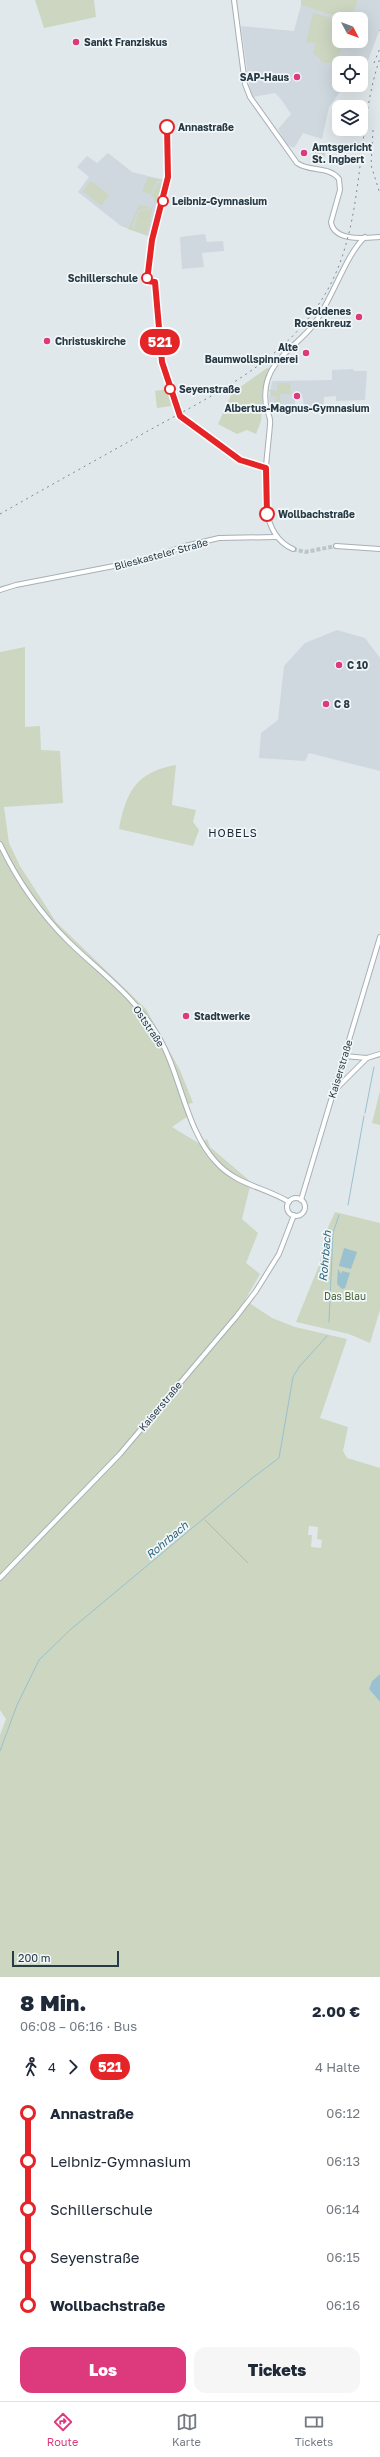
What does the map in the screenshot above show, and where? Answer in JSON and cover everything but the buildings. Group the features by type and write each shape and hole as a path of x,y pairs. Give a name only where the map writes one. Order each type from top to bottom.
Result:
{"main road":[{"path":"234,0 245,84 250,96 297,163 336,175 340,185 331,225 337,232 344,236 380,237"},
{"path":"293,549 276,537 271,529 268,514 266,468 270,423 266,405 269,377 279,360 315,323 365,237"},
{"name":"Blieskasteler Straße","path":"0,590 16,585 145,560 185,546 219,538 276,537"},
{"path":"336,546 380,549"},
{"name":"Oststraße","path":"0,844 20,880 49,920 70,943 123,990 153,1028 168,1055 199,1136 210,1156 224,1170 236,1179 289,1202"},
{"name":"Kaiserstraße","path":"301,1200 380,938"},
{"path":"344,1056 369,1057 380,1054"},
{"path":"333,1092 369,1057"},
{"path":"294,1199 301,1200 305,1205 305,1210 302,1214 294,1215 288,1210 289,1202 294,1199"},
{"name":"Kaiserstraße","path":"0,1578 120,1454 236,1317 277,1258 294,1215"}],"shaded area":[{"path":"358,0 380,0 380,29 368,60 368,56 332,56 332,92 340,92 334,100 332,100 329,107 322,139 303,133 294,148 287,145 278,129 291,114 275,93 253,97 250,91 241,26 294,31 301,5 332,15 332,48 368,48 368,12 354,12"},
{"name":"Leibniz-Gymnasium","path":"108,153 132,172 164,180 150,237 121,226 78,192 89,177 77,167 87,156 97,163"},
{"name":"Leibniz-Gymnasium","path":"205,234 207,242 223,241 224,251 202,253 204,267 182,269 180,237"},
{"path":"353,369 354,371 367,371 365,400 336,401 336,396 324,397 324,411 304,412 303,398 295,398 295,411 270,411 269,397 272,381 332,380 332,370"},
{"path":"337,630 365,638 380,658 380,771 309,753 305,761 259,758 261,733 278,720 284,666 305,643"}],"green space":[{"path":"35,0 94,0 96,17 44,28"},
{"path":"301,0 358,0 354,12 332,12 332,15 301,5"},
{"path":"313,13 332,18 332,48 342,48 339,56 332,56 332,62 324,63 313,53 316,43 306,42"},
{"path":"316,147 326,149 323,165 313,163"},
{"path":"148,177 164,180 157,181 151,194 142,191"},
{"path":"91,181 109,195 101,206 83,191"},
{"path":"158,183 164,184 158,203 154,201 155,198 151,196"},
{"path":"153,204 148,233 134,227 139,211 150,210"},
{"path":"139,205 150,207 149,209 138,210 132,227 145,232 149,236 128,229"},
{"path":"267,368 271,369 263,389 277,391 277,383 290,383 291,394 280,394 281,410 274,410 276,396 271,396 270,391 263,390 261,421 256,434 247,430 237,434 218,424 232,393"},
{"path":"168,389 171,406 157,408 155,391"},
{"path":"25,647 25,727 40,726 41,750 60,751 63,803 4,807 9,843 20,866 56,922 146,1009 180,1070 193,1103 187,1104 191,1114 172,1127 200,1144 207,1139 210,1147 251,1182 242,1219 258,1233 246,1263 260,1274 245,1300 272,1318 295,1327 347,1339 320,1418 348,1427 343,1451 347,1458 380,1468 380,1674 372,1681 369,1689 380,1702 380,1977 0,1977 0,1735 6,1719 0,1710 0,652","holes":["309,1526 318,1527 317,1539 322,1540 321,1548 311,1547 312,1535 308,1535"]},
{"path":"176,765 172,805 196,810 193,822 199,830 193,846 119,829 125,804 135,786 151,773 162,768"},
{"path":"380,1091 380,1125 372,1123"},
{"name":"Das Blau","path":"335,1212 380,1223 380,1310 370,1343 349,1334 296,1322 320,1263 326,1232"}],"water":[{"path":"344,1248 357,1252 351,1269 339,1266"},
{"path":"338,1269 341,1274 342,1271 350,1273 345,1288 342,1289 337,1284"},
{"path":"380,1674 380,1702 369,1689 372,1681"}],"waterway":[{"name":"Rohrbach","path":"365,1113 374,1067"},
{"name":"Rohrbach","path":"348,1205 364,1116"},
{"name":"Rohrbach","path":"329,1322 333,1233 339,1215"},
{"name":"Rohrbach","path":"0,1751 17,1705 39,1660 70,1630 251,1479 279,1458 293,1377 299,1367 327,1336"},
{"path":"205,1520 248,1563"}],"tunnel":[{"path":"293,549 305,552 336,546"}],"railway":[{"path":"374,63 380,48"},
{"path":"0,514 205,400 234,382 261,364 286,343 308,319 327,291 341,260 348,235 358,185 368,108 380,58"},
{"path":"373,130 371,165 380,194"}],"bus line":[{"name":"521","path":"167,127 168,177 161,210 152,240 147,281 155,282 160,354 162,362 175,406 182,419 240,460 252,465 266,468 265,486 267,514"}],"place":[{"name":"Sankt Franziskus","path":"76,42"},
{"name":"SAP-Haus","path":"297,77"},
{"name":"Annastraße","path":"167,127"},
{"name":"Amtsgericht St. Ingbert","path":"304,153"},
{"name":"Leibniz-Gymnasium","path":"163,201"},
{"name":"Schillerschule","path":"147,278"},
{"name":"Goldenes Rosenkreuz","path":"359,317"},
{"name":"Christuskirche","path":"47,341"},
{"name":"Alte Baumwollspinnerei","path":"306,353"},
{"name":"Seyenstraße","path":"170,389"},
{"name":"Albertus-Magnus-Gymnasium","path":"297,396"},
{"name":"Wollbachstraße","path":"267,514"},
{"name":"C 10","path":"339,665"},
{"name":"C 8","path":"326,704"},
{"name":"Stadtwerke","path":"186,1016"}],"district":[{"name":"HOBELS","path":"233,833"}]}
